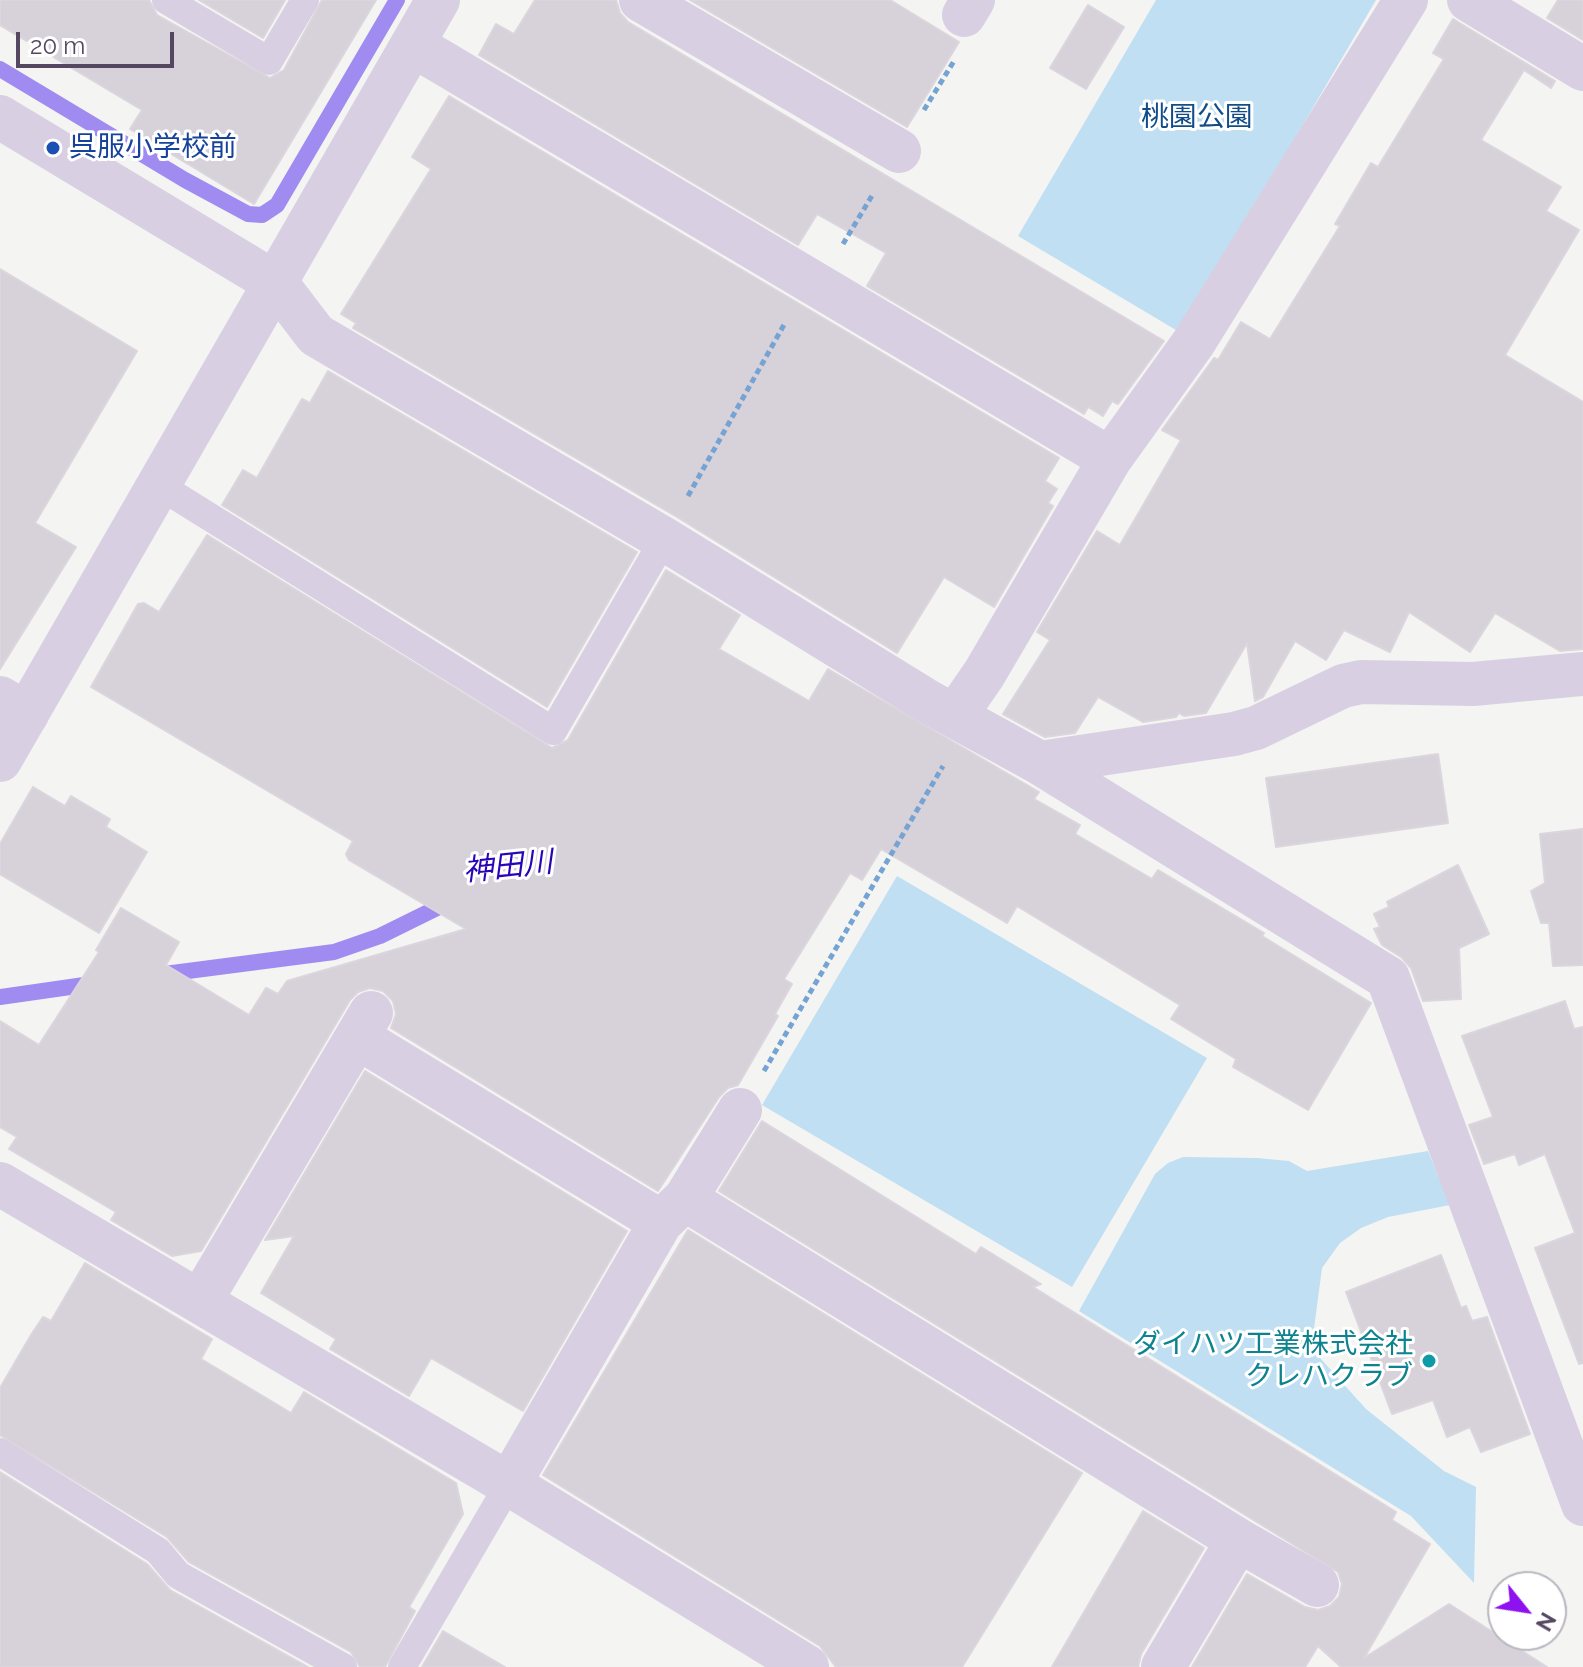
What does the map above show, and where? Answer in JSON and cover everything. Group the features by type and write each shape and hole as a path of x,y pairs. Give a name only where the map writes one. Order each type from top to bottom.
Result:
{"street":[{"path":"7,733 160,486 438,0"},
{"path":"641,0 899,151"},
{"path":"955,716 984,674 1110,459 1194,342 1406,0"},
{"path":"1469,0 1583,69"},
{"path":"413,45 1110,459"},
{"path":"0,117 277,284 316,335 664,539 955,716 1040,763 1388,978 1583,1504"},
{"path":"1040,763 1234,734 1361,682 1473,684 1583,674"},
{"path":"201,1300 364,1025 673,1210 1317,1585"},
{"path":"509,1484 673,1210 740,1110"},
{"path":"0,1184 509,1484 807,1667"},
{"path":"1163,1667 1238,1540"}],"lane":[{"path":"166,0 269,61 305,0"},
{"path":"160,486 553,731 664,539"},
{"path":"0,1452 158,1551 178,1575 343,1667"},
{"path":"402,1667 509,1484"}],"path":[{"path":"664,539 809,280"},
{"path":"740,1110 940,772"}],"green space":[{"name":"桃園公園","path":"1156,0 1376,0 1181,333 1018,236"},
{"path":"897,876 1207,1058 1072,1287 762,1105"},
{"path":"1428,1151 1450,1205 1388,1217 1361,1228 1340,1243 1322,1268 1313,1336 1321,1359 1366,1409 1444,1471 1476,1487 1474,1583 1411,1516 1079,1311 1155,1174 1168,1163 1183,1157 1257,1158 1289,1161 1307,1171"}],"building":[{"path":"0,0 149,0 157,15 270,78 284,70 322,0 376,0 254,204 130,129 142,110 0,25"},
{"path":"199,0 285,0 263,38"},
{"path":"535,0 616,0 620,13 628,22 1164,341 1118,404 1112,401 1103,416 1088,407 1084,414 867,286 886,253 817,214 798,245 479,55 496,24 514,34"},
{"path":"690,0 890,0 959,42 907,127"},
{"path":"1558,0 1583,0 1583,40 1547,18"},
{"path":"1088,5 1124,27 1086,89 1050,68"},
{"path":"1453,19 1555,81 1551,88 1524,70 1481,140 1561,187 1546,211 1579,230 1505,355 1583,402 1583,649 1560,651 1495,613 1470,652 1409,612 1390,652 1344,630 1326,660 1295,641 1263,697 1255,701 1247,643 1206,713 1184,716 1179,713 1176,717 1143,722 1098,697 1075,733 1045,737 1003,714 1050,640 1037,632 1097,531 1120,545 1181,440 1162,430 1214,358 1218,360 1241,322 1270,339 1340,226 1335,224 1371,163 1378,167 1444,59 1433,53"},
{"path":"449,96 1059,458 1045,481 1057,489 1048,503 1053,506 994,607 944,577 897,653 677,517 353,328 356,323 341,314 431,169 412,157"},
{"path":"0,269 137,351 35,523 76,547 0,669"},
{"path":"328,371 637,552 547,707 222,505 243,470 257,478 302,399 310,403"},
{"path":"207,535 552,748 568,740 666,570 740,615 719,649 809,701 828,669 1039,792 1034,799 1080,825 1075,834 1152,879 1158,870 1264,933 1262,936 1371,1003 1308,1110 1233,1067 1236,1059 1171,1019 1180,1005 1017,906 1007,923 881,849 862,880 850,873 784,979 792,984 775,1014 778,1016 738,1085 728,1088 719,1097 658,1191 391,1028 396,1014 393,1001 383,991 370,988 358,992 350,1000 201,1251 172,1256 111,1220 116,1212 9,1149 17,1137 0,1127 0,1021 39,1045 99,952 96,950 121,908 179,942 166,965 249,1015 266,988 278,994 287,981 466,929 349,860 346,854 353,841 91,687 138,604 144,603 159,612"},
{"path":"1438,754 1448,823 1276,847 1266,778"},
{"path":"33,787 65,806 71,796 110,819 106,827 147,852 99,933 0,874 0,844"},
{"path":"1583,829 1583,965 1553,966 1549,923 1541,923 1531,891 1545,883 1540,834"},
{"path":"1458,865 1489,934 1459,948 1461,999 1423,1001 1411,968 1401,957 1382,945 1374,929 1380,927 1374,914 1389,907 1387,902"},
{"path":"1565,1001 1574,1029 1583,1027 1583,1363 1579,1364 1535,1248 1575,1233 1545,1154 1519,1165 1515,1154 1484,1164 1469,1125 1493,1117 1462,1036"},
{"path":"365,1071 627,1231 523,1411 431,1358 409,1396 330,1349 336,1339 261,1293 294,1236 265,1240"},
{"path":"762,1121 976,1254 981,1247 1041,1284 1033,1287 1396,1512 1392,1520 1430,1544 1364,1658 1449,1604 1487,1628 1487,1651 1522,1651 1547,1667 1341,1667 1318,1646 1305,1667 1192,1667 1247,1574 1305,1607 1318,1610 1330,1606 1339,1597 1342,1584 1338,1572 719,1191"},
{"path":"688,1230 1082,1473 962,1667 836,1667 820,1646 543,1475"},
{"name":"ダイハツ工業株式会社 クレハクラブ","path":"1441,1255 1461,1308 1466,1306 1472,1321 1487,1317 1530,1434 1481,1452 1470,1427 1447,1437 1433,1400 1392,1414 1346,1292"},
{"path":"85,1263 212,1339 201,1359 291,1413 304,1392 456,1483 463,1514 409,1607 415,1611 385,1667 360,1667 351,1652 189,1562 167,1537 0,1435 0,1388 43,1317 51,1321"},
{"path":"0,1472 147,1564 170,1590 308,1667 0,1667"},
{"path":"1143,1511 1204,1548 1141,1654 1138,1667 1052,1667"},
{"path":"443,1631 505,1667 422,1667"}],"waterway":[{"path":"0,69 185,180 248,214 262,215 277,205 397,0"},
{"name":"神田川","path":"157,975 334,952 380,936 453,900"},
{"name":"神田川","path":"0,997 98,983"}],"place":[{"name":"呉服小学校前","path":"53,148"},
{"name":"ダイハツ工業株式会社 クレハクラブ","path":"1429,1361"}]}
